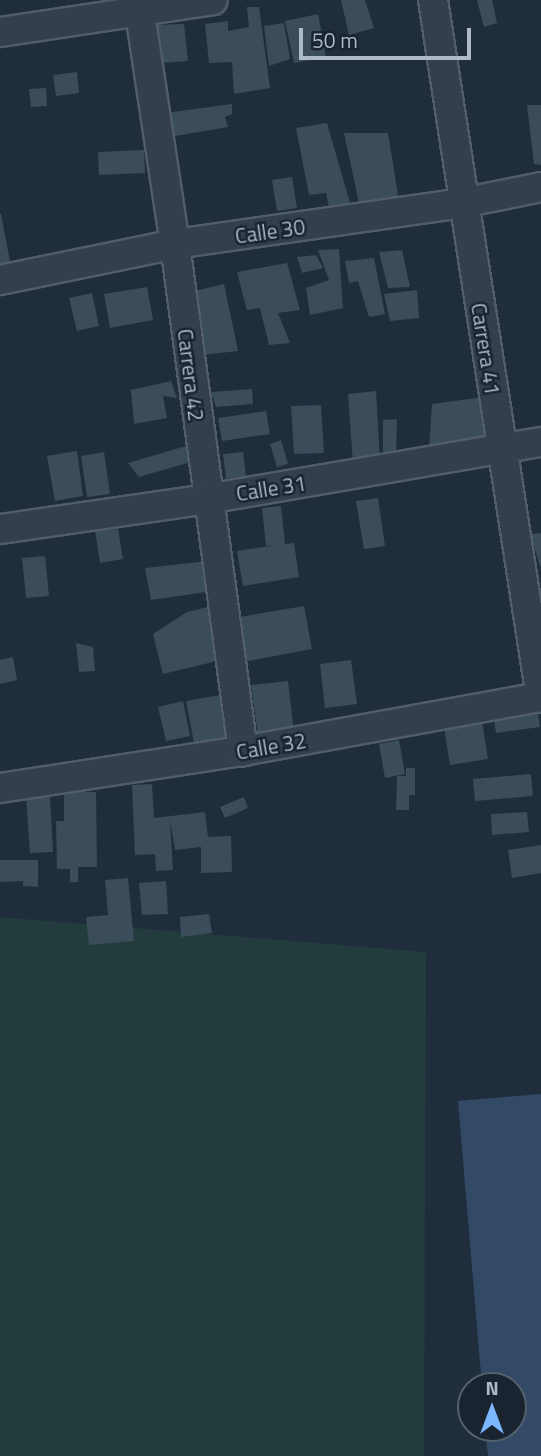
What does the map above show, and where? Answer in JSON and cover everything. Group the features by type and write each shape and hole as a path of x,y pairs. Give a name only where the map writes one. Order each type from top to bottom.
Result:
{"street":[{"path":"0,32 139,6 213,0"},
{"name":"Carrera 41","path":"433,0 462,203 541,697"},
{"name":"Carrera 42","path":"139,6 175,244 207,499 243,751"},
{"name":"Calle 30","path":"0,280 175,244 462,203 541,187"},
{"name":"Calle 31","path":"0,530 207,499 541,442"},
{"name":"Calle 32","path":"0,788 243,751 541,697"}],"green space":[{"path":"0,917 426,952 424,1456 0,1456"}],"water":[{"path":"541,1094 541,1456 488,1456 486,1442 527,1442 527,1372 481,1372 458,1101"}],"building":[{"path":"341,0 365,0 374,28 349,35"},
{"path":"477,0 492,0 497,23 484,27"},
{"path":"247,7 259,7 270,88 234,94 232,62 209,63 205,24 228,21 228,31 249,27"},
{"path":"318,14 326,57 294,63 285,21"},
{"path":"284,23 290,59 269,66 264,26"},
{"path":"184,24 188,61 162,63 161,41 154,41 153,25"},
{"path":"77,72 79,93 56,96 53,75"},
{"path":"46,88 47,106 31,107 29,89"},
{"path":"232,104 232,114 225,117 228,127 170,137 165,113"},
{"path":"527,105 541,105 541,165 534,164"},
{"path":"327,123 350,203 329,207 326,193 309,195 296,128"},
{"path":"344,133 388,133 399,201 360,208"},
{"path":"144,150 145,173 99,175 98,152"},
{"path":"292,177 297,208 277,211 272,180"},
{"path":"1,214 11,267 0,268"},
{"path":"339,249 343,308 310,315 306,288 329,280 318,250"},
{"path":"402,250 410,287 388,288 379,252"},
{"path":"316,255 323,268 302,273 297,257"},
{"path":"374,258 385,314 369,317 358,281 349,283 345,261"},
{"path":"287,263 300,310 278,313 290,343 269,345 260,308 247,310 237,272"},
{"path":"224,284 238,351 202,355 191,292"},
{"path":"147,287 153,320 110,328 104,294"},
{"path":"417,290 419,318 390,321 384,294"},
{"path":"92,293 99,326 77,331 69,298"},
{"path":"171,381 177,398 163,396 167,418 134,424 131,390"},
{"path":"252,389 253,404 216,407 211,392"},
{"path":"376,391 380,460 353,463 348,394"},
{"path":"484,397 489,441 429,450 432,404"},
{"path":"321,405 324,453 294,454 291,406"},
{"path":"266,411 270,434 222,441 218,418"},
{"path":"397,419 396,456 383,456 383,420"},
{"path":"281,440 288,464 277,467 270,444"},
{"path":"186,446 191,462 139,477 128,463"},
{"path":"77,451 83,496 55,501 47,456"},
{"path":"104,452 110,494 87,497 81,456"},
{"path":"243,452 246,476 226,479 223,454"},
{"path":"378,498 385,546 364,549 356,501"},
{"path":"281,506 285,544 294,543 299,577 243,586 237,551 276,545 266,546 262,508"},
{"path":"118,529 123,559 100,563 95,531"},
{"path":"541,533 541,566 540,567 531,534"},
{"path":"45,556 49,596 26,598 22,558"},
{"path":"208,561 213,591 151,600 145,568"},
{"path":"304,606 312,649 243,662 238,637 244,636 240,617"},
{"path":"208,607 221,660 163,674 153,634 187,612"},
{"path":"76,643 93,647 95,671 79,672"},
{"path":"13,657 17,680 0,684 0,660"},
{"path":"351,660 357,704 325,708 320,664"},
{"path":"288,681 294,732 258,736 251,685"},
{"path":"226,694 234,736 194,743 186,701"},
{"path":"183,701 190,736 166,741 158,707"},
{"path":"537,706 540,727 496,733 493,713"},
{"path":"481,715 488,759 450,765 443,721"},
{"path":"399,740 405,774 385,778 379,744"},
{"path":"406,768 415,768 415,795 409,795 409,810 396,810 397,776 406,776"},
{"path":"531,774 533,796 475,801 473,779"},
{"path":"152,784 154,818 205,812 208,837 231,836 232,872 201,873 201,847 175,850 170,820 173,870 156,871 155,854 135,855 132,785"},
{"path":"64,792 96,792 97,867 78,867 78,882 70,882 70,869 57,869 56,821 64,821"},
{"path":"50,796 53,852 30,853 26,797"},
{"path":"244,797 248,808 225,818 220,807"},
{"path":"527,812 529,832 492,835 491,814"},
{"path":"541,845 541,873 512,878 508,850"},
{"path":"0,860 38,860 38,887 23,886 23,881 0,882"},
{"path":"128,878 134,941 89,945 86,917 108,915 105,880"},
{"path":"166,881 168,914 142,915 139,883"},
{"path":"209,914 212,933 181,937 180,917"}]}
